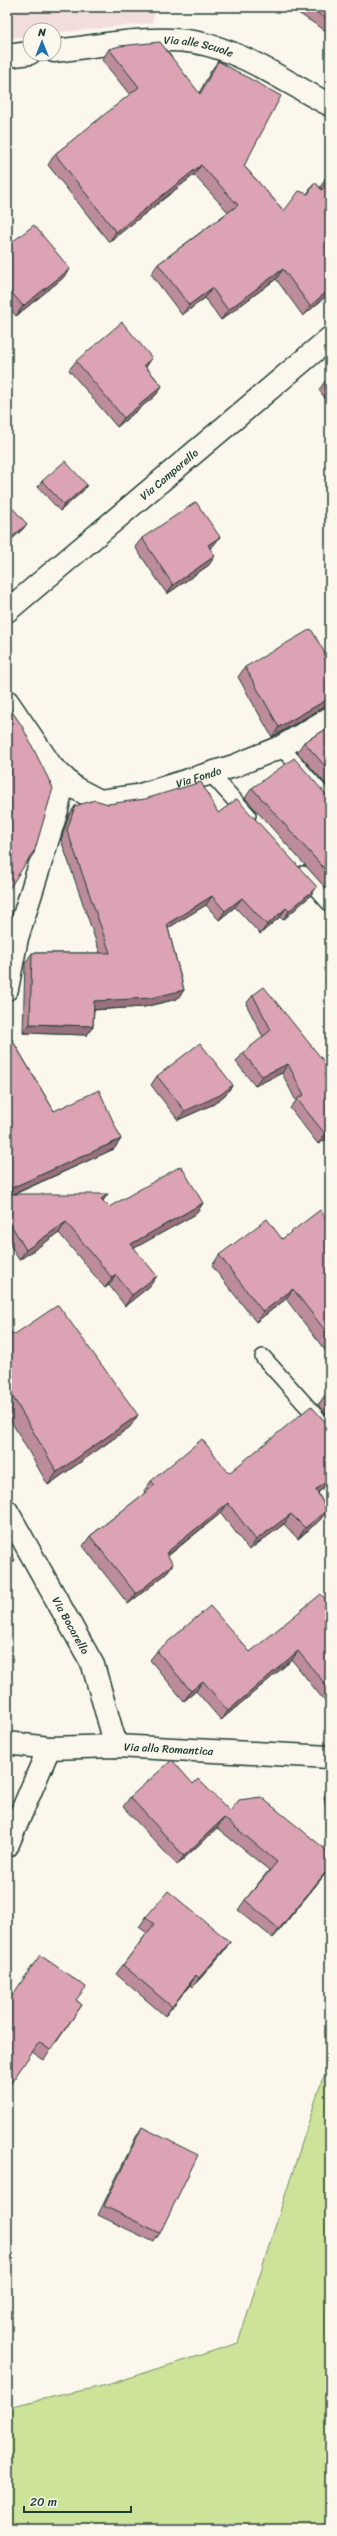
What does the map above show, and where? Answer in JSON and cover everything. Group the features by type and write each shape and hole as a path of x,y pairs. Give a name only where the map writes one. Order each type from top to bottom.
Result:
{"street":[{"name":"Via alle Scuole","path":"62,50 149,40 195,42 240,57 330,105"},
{"path":"7,56 22,54"},
{"name":"Via Camporello","path":"7,611 330,338"},
{"name":"Via Fondo","path":"7,701 52,767 75,788 100,801 137,796 210,773 281,747 330,718"},
{"path":"7,989 17,938 57,810 64,778"},
{"name":"Via Bocarello","path":"7,1511 90,1659 116,1746"},
{"name":"Via alla Romantica","path":"7,1743 49,1748 116,1746 330,1757"},
{"path":"7,1846 49,1748"}],"lane":[{"path":"281,747 330,803"},
{"path":"210,773 257,824"},
{"path":"294,864 330,904"},
{"path":"263,1357 330,1432"}],"shaded area":[{"path":"7,7 156,7 152,23 62,32 62,22 22,22 22,37 7,38"}],"green space":[{"path":"330,2069 330,2529 7,2529 7,2407 107,2385 238,2343 322,2080"}],"building":[{"path":"308,7 330,7 330,21"},
{"path":"160,42 200,94 218,61 281,96 244,166 284,211 299,191 308,194 315,182 322,190 330,173 330,289 310,306 283,269 228,310 212,288 189,305 158,264 238,205 201,165 116,232 55,154 139,87 109,49 120,46"},
{"path":"34,225 70,269 23,306 7,287 7,246"},
{"path":"122,322 152,358 144,365 162,386 124,418 76,361"},
{"path":"330,377 330,388 325,381"},
{"path":"65,461 87,485 64,505 42,481"},
{"path":"7,502 27,524 7,542"},
{"path":"196,502 220,537 208,545 215,556 173,585 142,538"},
{"path":"311,629 330,662 330,698 279,727 245,667"},
{"path":"7,704 22,726 53,788 34,853 34,851 7,892"},
{"path":"330,727 330,772 304,742"},
{"path":"294,758 330,799 330,875 252,788"},
{"path":"201,782 218,813 237,799 317,887 289,911 286,908 267,925 242,898 225,911 212,896 167,924 184,990 151,998 94,1001 93,1026 30,1024 32,953 110,953 67,830 75,806 95,800 108,804 145,799"},
{"path":"264,987 330,1069 330,1131 325,1134 297,1099 304,1095 288,1064 262,1076 243,1053 271,1030 253,995"},
{"path":"7,1031 54,1111 99,1090 121,1139 7,1190"},
{"path":"200,1043 233,1085 220,1095 185,1111 157,1076"},
{"path":"181,1166 203,1203 131,1244 157,1276 132,1295 116,1275 112,1278 66,1222 26,1250 7,1218 7,1194 108,1194 101,1199 109,1207"},
{"path":"320,1210 330,1223 330,1337 293,1289 263,1312 219,1255 267,1219 282,1239"},
{"path":"58,1305 138,1415 57,1472 7,1387 7,1331 15,1334"},
{"path":"330,1391 330,1400 325,1395"},
{"path":"311,1406 330,1427 330,1478 316,1490 327,1510 305,1528 291,1514 256,1540 228,1503 166,1553 173,1564 136,1594 90,1536 155,1485 151,1481 202,1439 229,1473"},
{"path":"7,1546 15,1560 7,1564"},
{"path":"321,1594 330,1605 330,1690 298,1651 228,1711 203,1681 191,1691 157,1651 210,1606 250,1652"},
{"path":"172,1760 193,1784 198,1779 230,1811 239,1800 261,1797 330,1853 330,1867 279,1929 245,1900 277,1862 224,1818 184,1856 130,1797"},
{"path":"168,1891 230,1942 199,1978 196,1975 172,2007 123,1965 154,1924 146,1917"},
{"path":"40,1955 86,1987 76,2000 82,2005 50,2050 39,2042 7,2089 7,2003"},
{"path":"142,2127 198,2155 160,2233 104,2206"}]}
